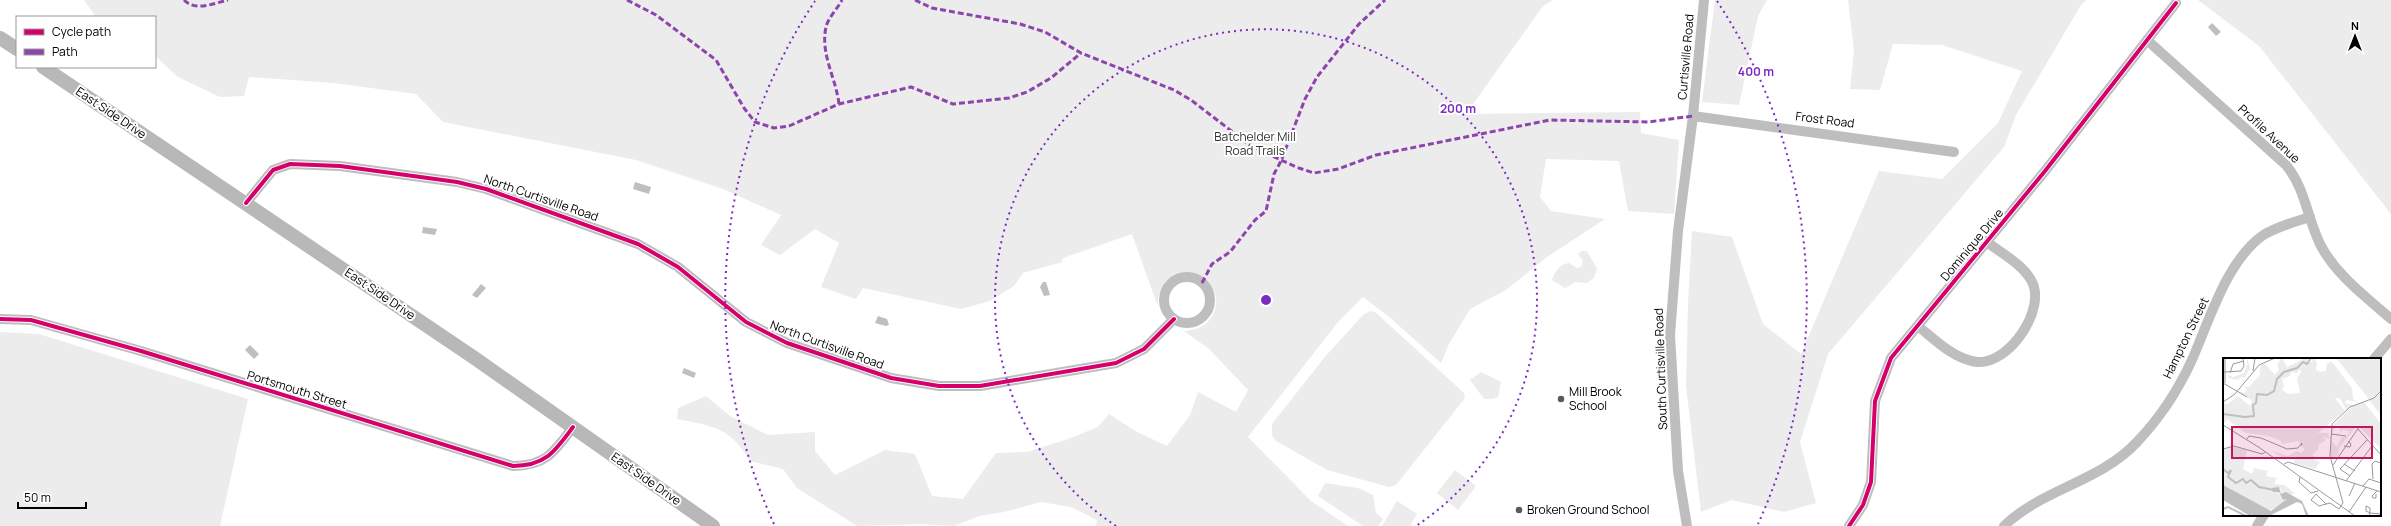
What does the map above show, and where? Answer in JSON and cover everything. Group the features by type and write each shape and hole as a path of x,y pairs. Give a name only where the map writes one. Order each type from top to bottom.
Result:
{"main road":[{"path":"0,38 16,49"},
{"name":"East Side Drive","path":"45,68 246,202 573,427 713,526"}],"street":[{"name":"Curtisville Road","path":"1693,116 1704,0"},
{"name":"Dominique Drive","path":"1849,526 1863,505 1871,482 1873,416 1879,386 1891,358 1987,242 2176,3"},
{"name":"Profile Avenue","path":"2147,40 2286,165 2299,184 2320,243 2330,261 2391,319"},
{"name":"Frost Road","path":"1693,116 1954,152"},
{"name":"South Curtisville Road","path":"1687,526 1678,471 1670,335 1678,231 1693,116"},
{"name":"North Curtisville Road","path":"246,202 273,170 290,164 340,166 472,185 638,244 678,267 746,322 787,343 891,378 939,386 980,386 1116,363 1144,349 1174,319"},
{"name":"Hampton Street","path":"2004,526 2020,513 2112,463 2138,442 2174,391 2190,364 2224,287 2246,250 2263,235 2310,217"},
{"path":"1918,326 1948,349 1967,360 1979,362 1991,360 2010,347 2028,325 2034,313 2036,298 2035,288 2025,271 1987,242"},
{"path":"1183,278 1190,278 1202,282 1209,293 1210,299 1210,306 1203,317 1192,323 1179,322 1174,319 1169,314 1164,302 1167,289 1177,280 1183,278"},
{"name":"Portsmouth Street","path":"0,318 31,320 141,351 513,466 533,465 543,460 555,450 573,427"},
{"path":"2375,358 2391,339"},
{"path":"2257,526 2263,516"}],"green space":[{"name":"Batchelder Mill Road Trails","path":"84,0 1553,0 1543,6 1466,114 1640,112 1641,133 1679,140 1674,214 1628,211 1619,161 1546,159 1540,197 1551,211 1605,219 1547,257 1506,290 1470,309 1449,344 1441,363 1388,316 1363,297 1338,322 1248,437 1311,501 1348,526 1096,526 1097,520 1071,507 1041,502 1004,512 980,516 954,526 921,524 857,526 797,488 783,469 750,461 735,441 720,430 711,426 677,419 678,408 706,396 730,416 768,435 815,432 815,451 835,475 885,450 915,454 932,496 963,499 996,453 1027,452 1068,439 1098,427 1109,414 1137,432 1167,446 1190,415 1198,392 1236,412 1248,390 1209,349 1184,331 1193,330 1204,325 1210,320 1216,302 1213,289 1204,280 1193,275 1180,274 1169,279 1161,290 1158,307 1132,234 1063,258 1062,262 1023,273 1014,286 990,301 961,309 863,288 856,299 821,287 839,243 815,229 780,255 761,245 781,215 723,189 636,160 443,122 416,94 334,83 249,77 244,96 220,97 178,77 156,57 156,16 95,16"},
{"path":"1715,0 1767,0 1758,16 1739,105 1702,102"},
{"path":"1848,0 2086,0 2081,5 2016,115 2004,147 1828,354 1800,442 1816,503 1784,512 1732,500 1701,512 1686,386 1692,231 1732,237 1763,324 1801,354 1879,171 1942,179 1998,123 2022,71 1942,45 1893,44 1880,90 1850,89 1854,51"},
{"path":"2198,0 2391,0 2391,214 2259,46"},
{"path":"1581,251 1587,251 1597,269 1594,278 1587,283 1576,282 1565,288 1552,280 1556,271 1563,265 1569,263 1577,268 1581,267 1583,260 1578,255"},
{"path":"1370,311 1375,312 1464,393 1465,398 1396,485 1389,487 1327,470 1276,441 1272,435 1272,424 1324,358 1363,315"},
{"path":"0,332 39,334 248,399 220,526 0,526"},
{"path":"1481,372 1501,382 1498,397 1484,399 1470,380"},
{"path":"1455,470 1476,486 1458,510 1437,493"},
{"path":"1325,483 1358,488 1373,495 1376,513 1383,519 1378,526 1363,526 1318,496"},
{"path":"1397,501 1417,514 1410,526 1382,526"}],"shaded area":[{"path":"2212,23 2221,32 2216,36 2208,27"},
{"path":"635,182 651,187 649,194 633,189"},
{"path":"423,227 437,229 435,235 422,233"},
{"path":"1043,282 1046,282 1050,295 1044,296 1040,287"},
{"path":"481,284 486,288 477,298 472,295"},
{"path":"878,316 887,319 889,325 886,326 875,323"},
{"path":"250,345 259,354 254,359 245,350"},
{"path":"684,368 696,373 694,378 682,373"}],"marked path":[{"path":"184,0 189,4 200,6 228,0"},
{"path":"627,0 656,15 716,60 744,108 755,122 774,128 789,126 839,104 911,87 953,104 1009,98 1027,92 1051,78 1081,53"},
{"path":"839,104 825,47 825,37 827,24 842,0"},
{"path":"915,0 932,8 1020,24 1045,32 1081,53 1174,90 1191,100 1251,146 1296,167 1314,173 1338,169 1376,155 1550,120 1648,122 1693,116"},
{"path":"1202,283 1212,264 1230,252 1255,220 1266,211 1274,174 1281,161 1305,99 1317,77 1359,24 1385,0"}],"cycle path":[{"path":"1849,526 1863,505 1871,482 1875,401 1891,358 2045,171 2176,3"},
{"path":"246,203 273,170 290,164 340,166 457,182 486,189 638,244 678,267 746,322 787,343 891,378 939,386 980,386 1116,363 1144,349 1174,319"},
{"path":"0,319 31,320 141,351 513,466 534,463 549,456 573,427"}],"place":[{"name":"Mill Brook School","path":"1561,399"},
{"name":"Broken Ground School","path":"1519,510"}]}
